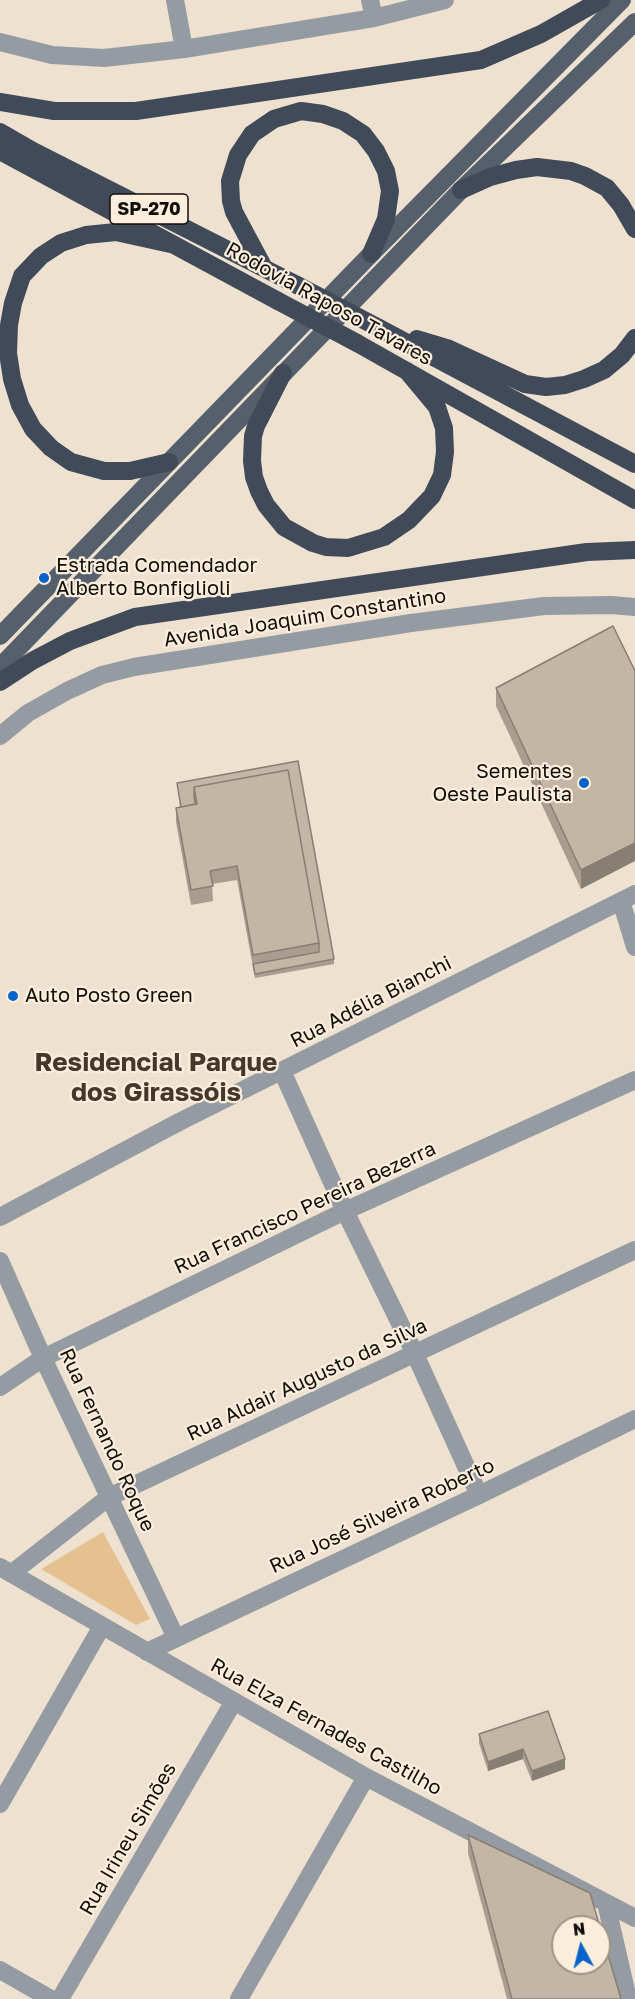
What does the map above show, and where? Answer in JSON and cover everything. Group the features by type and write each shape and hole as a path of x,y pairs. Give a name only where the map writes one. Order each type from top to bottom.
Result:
{"highway":[{"path":"0,102 54,111 136,111 481,60 541,34 601,0"},
{"path":"264,268 234,212 230,181 238,155 252,134 274,119 301,111 323,114 343,121 363,134 376,151 386,171 390,191 386,219 371,254"},
{"name":"Rodovia Raposo Tavares","path":"0,132 380,328 635,464"},
{"name":"Rodovia Raposo Tavares","path":"0,151 357,343 635,500"},
{"path":"461,189 490,177 516,170 537,167 571,171 607,188 621,205 635,230"},
{"path":"169,462 130,471 104,471 71,462 51,448 33,429 17,396 8,353 9,325 22,276 41,256 61,243 86,235 116,232 175,245"},
{"path":"380,328 447,348 525,384 546,387 584,379 604,370 622,355 635,338"},
{"path":"283,373 253,436 251,449 253,469 259,491 266,505 284,526 313,543 326,547 348,548 384,537 409,520 432,496 442,475 445,452 444,428 437,407 407,371"},
{"path":"0,682 32,661 70,641 135,617 587,552 635,550"}],"main road":[{"path":"0,636 371,254 622,0"},
{"path":"0,667 461,189 635,22"}],"street":[{"path":"175,0 184,48"},
{"path":"0,42 52,55 104,58 184,48 372,9 445,0"},
{"name":"Avenida Joaquim Constantino","path":"0,736 28,713 67,691 102,675 134,668 411,623 544,606 635,607"},
{"path":"628,898 635,946"},
{"name":"Rua Adélia Bianchi","path":"0,1217 179,1122 628,898"},
{"path":"282,1071 345,1211 415,1354 479,1495"},
{"name":"Rua Francisco Pereira Bezerra","path":"0,1387 43,1358 345,1211 635,1080"},
{"name":"Rua Aldair Augusto da Silva","path":"6,1570 109,1497 635,1250"},
{"name":"Rua Fernando Roque","path":"0,1261 43,1358 176,1638"},
{"name":"Rua José Silveira Roberto","path":"147,1652 635,1419"},
{"name":"Rua Elza Fernades Castilho","path":"6,1570 366,1778 635,1918"},
{"path":"0,1804 102,1626"},
{"name":"Rua Irineu Simões","path":"60,1999 234,1701"},
{"path":"239,1999 366,1778"},
{"path":"606,1903 628,1999"},
{"path":"0,1970 51,1999"}],"shaded area":[{"path":"103,1532 150,1619 136,1625 41,1569"}],"building":[{"name":"Sementes Oeste Paulista","path":"613,626 635,671 635,843 581,870 496,688"},
{"path":"298,761 334,959 255,974 253,964 319,952 288,770 194,787 195,804 181,807 177,783"},
{"path":"288,770 319,943 253,955 237,866 210,871 213,886 191,890 176,808 197,804 194,787"},
{"path":"548,1711 565,1759 532,1771 523,1749 488,1762 479,1734"},
{"path":"468,1835 590,1893 596,1915 551,1915 551,1975 611,1975 611,1965 621,1999 512,1999"}],"place":[{"name":"Estrada Comendador Alberto Bonfiglioli","path":"44,578"},
{"name":"Sementes Oeste Paulista","path":"584,783"},
{"name":"Auto Posto Green","path":"13,996"}],"district":[{"name":"Residencial Parque dos Girassóis","path":"156,1078"}]}
